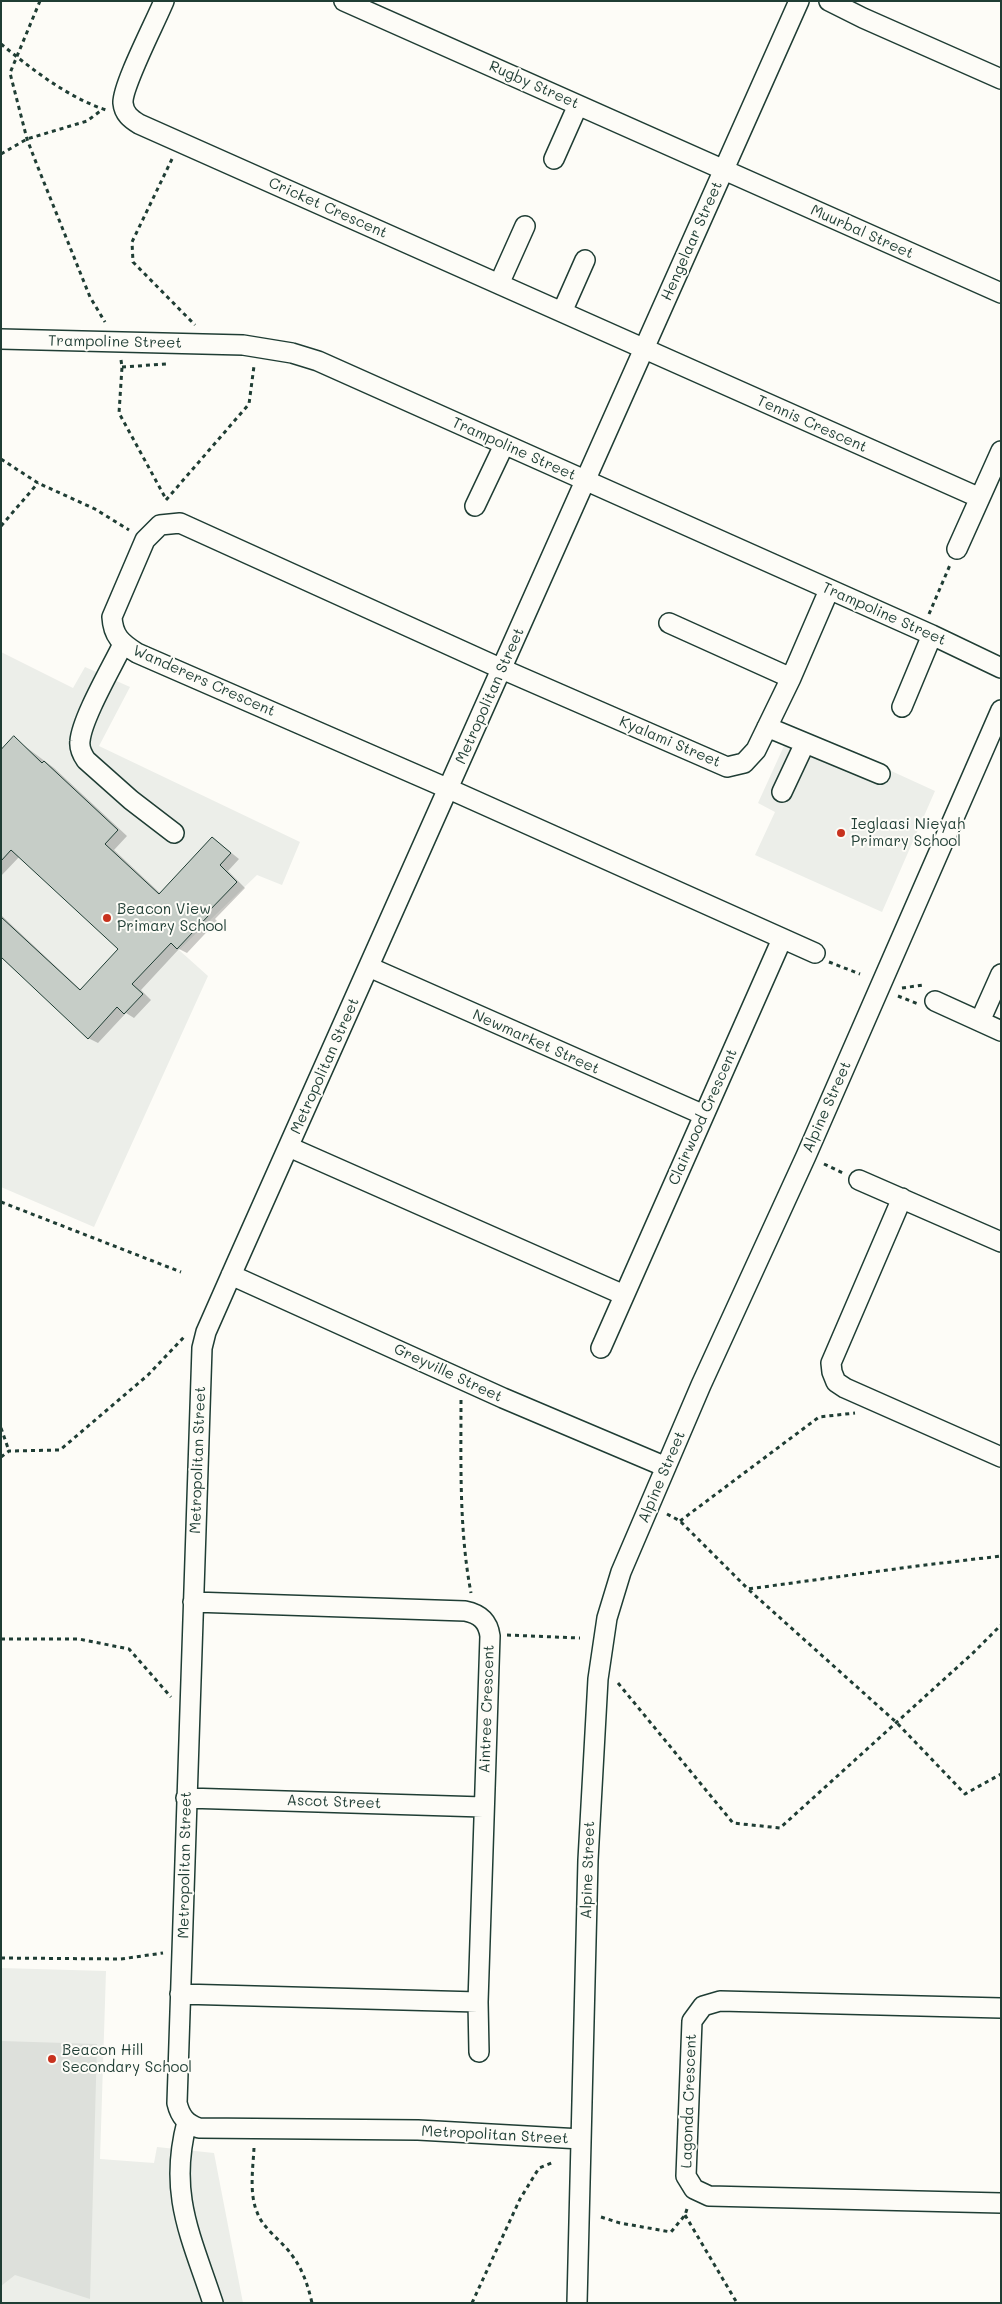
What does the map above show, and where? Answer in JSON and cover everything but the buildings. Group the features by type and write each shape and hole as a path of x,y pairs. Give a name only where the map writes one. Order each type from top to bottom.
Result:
{"street":[{"path":"127,116 123,103 127,86 164,1"},
{"name":"Rugby Street","path":"344,1 723,170"},
{"name":"Hengelaar Street","path":"584,480 799,1"},
{"path":"829,1 1001,79"},
{"path":"554,159 578,105"},
{"name":"Cricket Crescent","path":"127,116 139,124 644,348"},
{"name":"Muurbal Street","path":"723,170 1001,293"},
{"path":"499,284 525,226"},
{"path":"562,312 584,260"},
{"name":"Trampoline Street","path":"1,339 219,344 292,354 318,362 932,635 1001,668"},
{"name":"Tennis Crescent","path":"644,348 980,498"},
{"path":"475,506 504,445"},
{"path":"954,556 1001,451"},
{"name":"Metropolitan Street","path":"581,2139 418,2130 199,2128 187,2122 177,2103 202,1348 206,1332 502,669 584,480"},
{"name":"Wanderers Crescent","path":"449,788 137,653 123,644 113,629 112,617 145,540 160,525 180,523 502,669"},
{"name":"Kyalami Street","path":"502,669 728,767 744,763 756,750 791,678 829,590"},
{"path":"669,623 791,678"},
{"path":"902,707 932,635"},
{"path":"123,644 84,727 80,742 81,752 86,760 131,800 174,833"},
{"name":"Alpine Street","path":"577,2303 588,1860 600,1658 607,1618 621,1572 701,1385 806,1156 1001,710"},
{"path":"767,727 880,774"},
{"path":"782,792 805,743"},
{"path":"449,788 821,957"},
{"name":"Clairwood Crescent","path":"601,1348 782,939"},
{"name":"Newmarket Street","path":"369,967 704,1115"},
{"path":"980,1021 1001,974"},
{"path":"935,1001 1001,1031"},
{"path":"289,1147 624,1295"},
{"path":"859,1180 1001,1242"},
{"path":"902,1198 831,1363 832,1372 836,1382 845,1388 1001,1457"},
{"name":"Greyville Street","path":"231,1276 503,1398 666,1467"},
{"name":"Aintree Crescent","path":"194,1602 465,1611 479,1615 489,1628 478,2002 480,2052"},
{"name":"Ascot Street","path":"186,1798 483,1807"},
{"path":"180,1994 478,2002"},
{"name":"Lagonda Crescent","path":"1001,2008 720,2001 703,2006 692,2021 686,2176 694,2189 709,2196 1001,2203"},
{"path":"187,2122 179,2162 180,2193 186,2228 213,2303"}],"path":[{"path":"40,1 10,73 27,139 90,297 117,343 122,367 118,413 166,499 249,404 257,348"},
{"path":"1,44 83,102 127,116"},
{"path":"1,154 27,139 87,121 104,109"},
{"path":"180,142 132,242 133,262 196,327"},
{"path":"122,367 169,364"},
{"path":"1,459 38,483 94,509 145,540"},
{"path":"1,526 38,483"},
{"path":"929,614 954,556"},
{"path":"821,957 860,974"},
{"path":"1,1202 181,1272"},
{"path":"1,1457 8,1451 60,1450 148,1375 190,1331"},
{"path":"460,1394 464,1538 466,1572 472,1602"},
{"path":"680,1521 819,1417 856,1413"},
{"path":"1,1428 8,1451"},
{"path":"667,1514 680,1521 748,1589 896,1722 965,1794 1001,1774"},
{"path":"748,1589 1001,1556"},
{"path":"618,1683 733,1823 780,1828 1001,1625"},
{"path":"499,1635 580,1638"},
{"path":"1,1639 79,1640 129,1649 189,1717"},
{"path":"1,1958 121,1959 183,1950"},
{"path":"254,2130 254,2195 257,2213 291,2254 303,2274 312,2303"},
{"path":"472,2303 520,2199 539,2168 554,2162"},
{"path":"602,2217 620,2223 671,2232 685,2215 694,2189"},
{"path":"685,2215 737,2303"}],"shaded area":[{"name":"Beacon View Primary School","path":"1,652 73,688 85,667 130,687 99,746 300,842 282,885 257,875 179,950 208,976 94,1227 1,1187"},
{"name":"Ieglaasi Nieyah Primary School","path":"793,726 935,791 882,912 755,855 775,812 758,803"},
{"name":"Beacon Hill Secondary School","path":"1,1968 106,1971 100,2159 154,2163 157,2147 214,2153 243,2303 1,2303"},
{"path":"1,2041 97,2044 90,2299 15,2275 1,2286"}],"place":[{"name":"Ieglaasi Nieyah Primary School","path":"841,833"},
{"name":"Beacon View Primary School","path":"107,918"},
{"name":"Beacon Hill Secondary School","path":"52,2059"}]}
